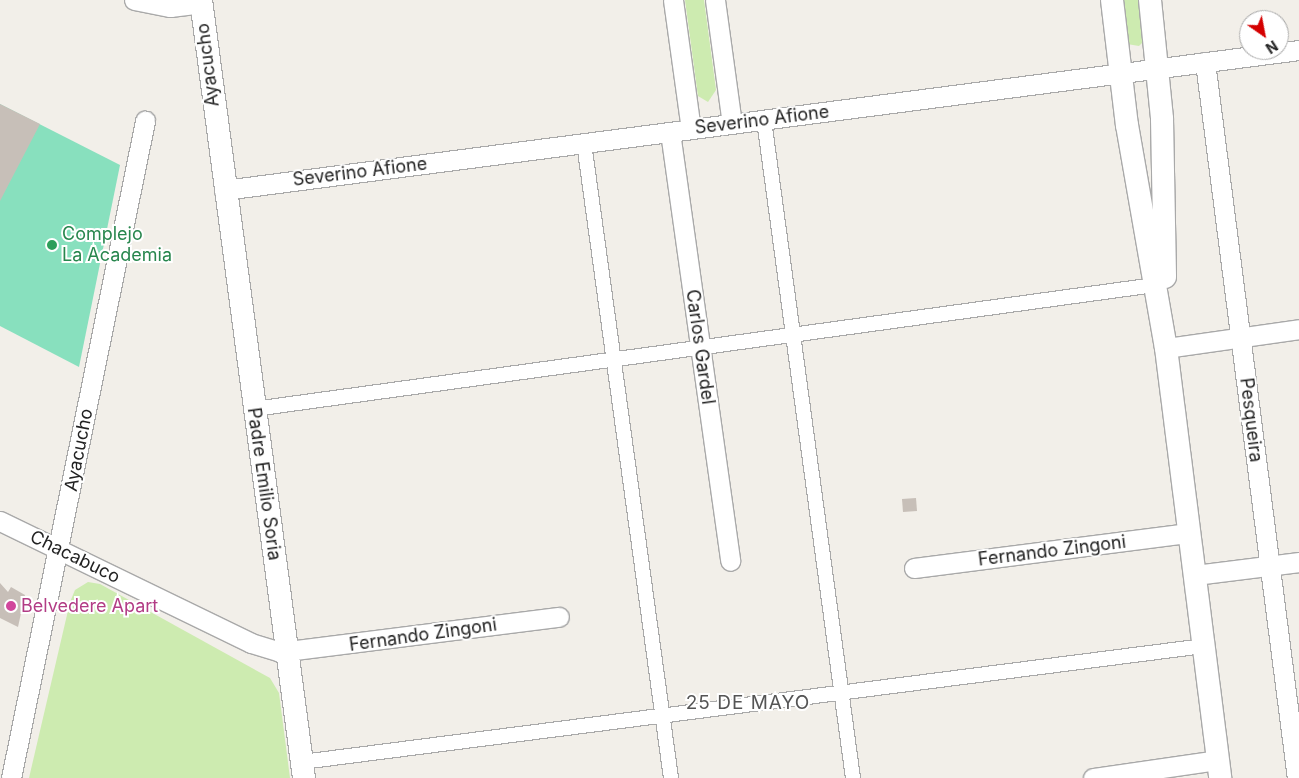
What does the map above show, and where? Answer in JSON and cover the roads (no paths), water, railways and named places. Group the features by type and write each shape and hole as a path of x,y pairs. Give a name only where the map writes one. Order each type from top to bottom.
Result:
{"street":[{"path":"134,0 170,7 201,2"},
{"path":"673,0 691,129"},
{"path":"715,0 732,124"},
{"path":"1093,778 1219,769 1166,348 1120,73 1112,0"},
{"path":"1150,0 1158,68 1166,348"},
{"name":"Ayacucho","path":"201,2 224,190"},
{"name":"Severino Afione","path":"224,190 1299,50"},
{"name":"Pesqueira","path":"1204,62 1297,778"},
{"path":"764,120 852,778"},
{"name":"Ayacucho","path":"12,778 145,121"},
{"name":"Carlos Gardel","path":"670,132 730,562"},
{"path":"584,143 671,778"},
{"name":"Padre Emilio Soria","path":"224,190 303,770"},
{"path":"254,408 1155,285"},
{"path":"1166,348 1299,329"},
{"name":"Chacabuco","path":"0,521 251,642 287,653"},
{"name":"Fernando Zingoni","path":"914,568 1190,533"},
{"path":"1195,575 1299,562"},
{"name":"Fernando Zingoni","path":"287,653 559,617"},
{"path":"303,770 662,715 1204,646"}],"place":[{"name":"Complejo La Academia","path":"52,245"},
{"name":"Belvedere Apart","path":"11,606"}],"district":[{"name":"25 DE MAYO","path":"748,703"}]}
